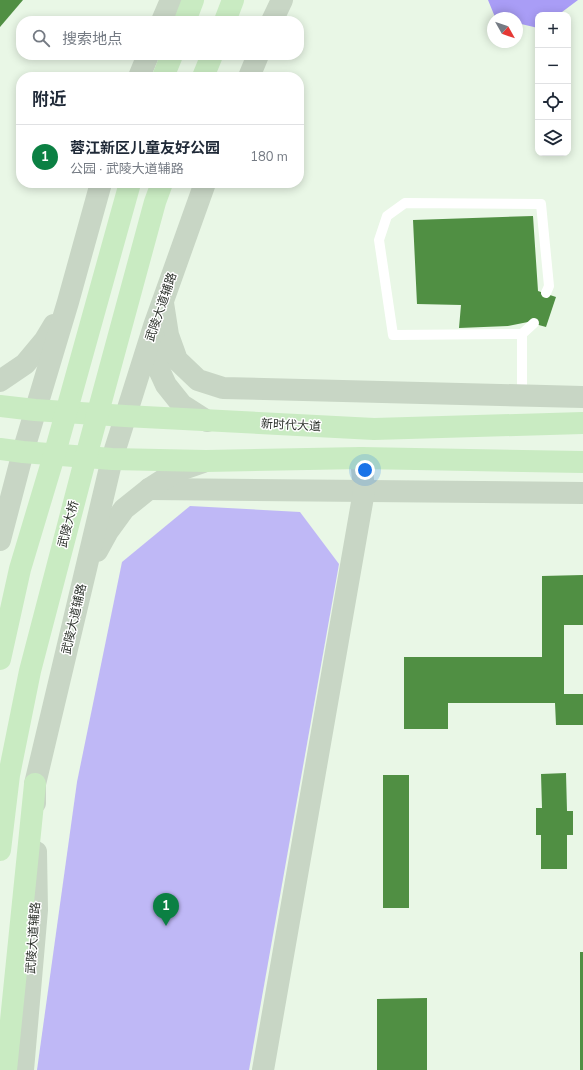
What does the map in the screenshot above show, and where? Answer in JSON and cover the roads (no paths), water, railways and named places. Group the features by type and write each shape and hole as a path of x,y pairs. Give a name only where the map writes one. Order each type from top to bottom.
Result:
{"main road":[{"path":"187,16 193,0"},
{"path":"227,16 233,0"},
{"path":"165,72 170,60"},
{"path":"206,72 210,60"},
{"path":"0,660 20,568 56,449 129,188"},
{"name":"武陵大桥","path":"0,850 9,775 30,671 87,453 159,193"},
{"name":"新时代大道","path":"0,406 125,416 374,429 580,422"},
{"path":"0,449 112,459 206,461 361,458 583,462"},
{"path":"6,1070 35,784"}],"street":[{"path":"164,16 171,0"},
{"path":"274,16 282,0"},
{"path":"141,72 146,60"},
{"path":"251,72 256,60"},
{"path":"0,540 35,410 101,188"},
{"name":"武陵大道辅路","path":"23,1070 37,910 35,784 112,459 154,326 203,188"},
{"path":"163,300 168,335 177,360 198,380 223,388 583,397"},
{"path":"0,382 25,364 45,340 68,302"},
{"path":"154,326 154,359 166,385 182,405 207,421"},
{"path":"263,1070 364,491 361,458"},
{"path":"81,589 97,550 124,509 176,470 206,461"},
{"path":"149,489 583,493"}],"lane":[{"path":"534,323 522,334 393,335 379,240 386,216 405,203 541,204 549,286 546,293"},
{"path":"522,334 522,395"}],"place":[{"name":"蓉江新区儿童友好公园","path":"166,926"}]}
